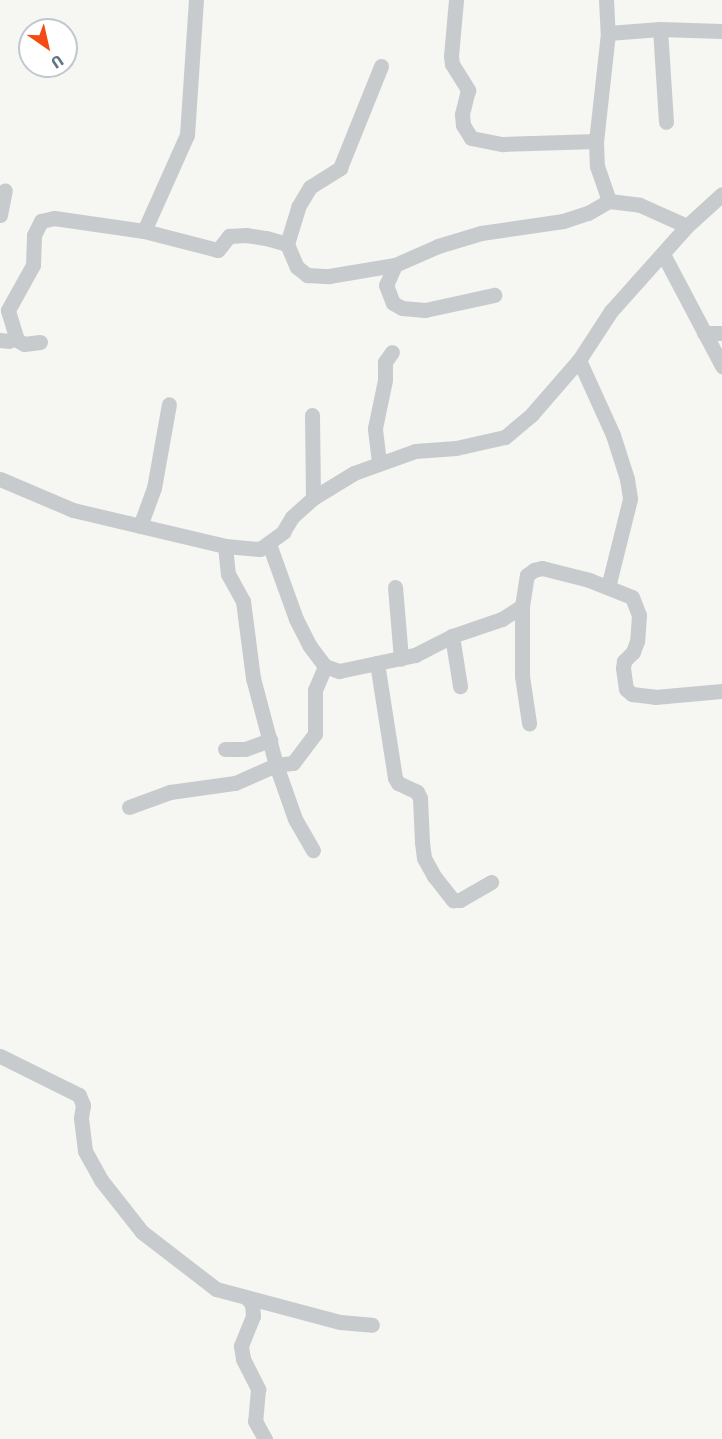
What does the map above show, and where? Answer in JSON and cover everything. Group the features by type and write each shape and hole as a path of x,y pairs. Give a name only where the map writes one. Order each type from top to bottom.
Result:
{"street":[{"path":"144,231 187,135 196,0"},
{"path":"456,0 452,64 468,90 462,114 464,125 471,138 503,144 596,141"},
{"path":"606,0 608,33 596,141 597,166 609,201"},
{"path":"608,33 660,29 722,32"},
{"path":"660,29 666,123"},
{"path":"381,66 340,168 310,187 298,207 287,244 297,267 307,275 349,274 395,265 438,246 481,233 562,220 588,213 609,201 640,205 687,226"},
{"path":"0,215 4,190"},
{"path":"0,479 73,510 225,546 249,550 269,544 283,532 292,517 313,498 354,473 379,462 415,451 456,448 505,437 532,414 579,360 611,311 687,226 722,194"},
{"path":"40,342 20,343 4,309 33,265 34,235 41,221 54,218 144,231 218,250 230,236 246,235 287,244"},
{"path":"663,254 722,366"},
{"path":"395,265 386,285 393,303 402,308 425,309 494,295"},
{"path":"705,333 722,333"},
{"path":"379,462 375,429 385,380 385,362 392,352"},
{"path":"579,360 613,435 629,489 630,499 623,517 608,587"},
{"path":"140,526 154,488 168,404"},
{"path":"312,415 313,498"},
{"path":"269,544 296,619 309,645 325,666 339,671 415,655 452,636 502,619 522,606"},
{"path":"225,546 228,574 243,600 253,678 276,765 295,819 313,850"},
{"path":"529,723 522,676 522,606 527,575 542,568 568,574 632,597 639,615 637,641 633,652 624,661 626,689 640,696 655,697 710,690 722,691"},
{"path":"395,587 401,658"},
{"path":"452,636 460,687"},
{"path":"377,663 395,778 398,783 417,792 420,798 424,858 434,876 453,900 460,900 491,882"},
{"path":"129,807 170,792 236,783 276,765 292,763 315,734 315,690 325,666"},
{"path":"225,749 245,750 270,740"},
{"path":"0,1056 79,1095 83,1105 81,1118 85,1151 101,1180 142,1232 216,1289 340,1322 372,1325"},
{"path":"247,1298 252,1304 253,1316 241,1346 243,1359 258,1389 255,1421 265,1439"}]}
